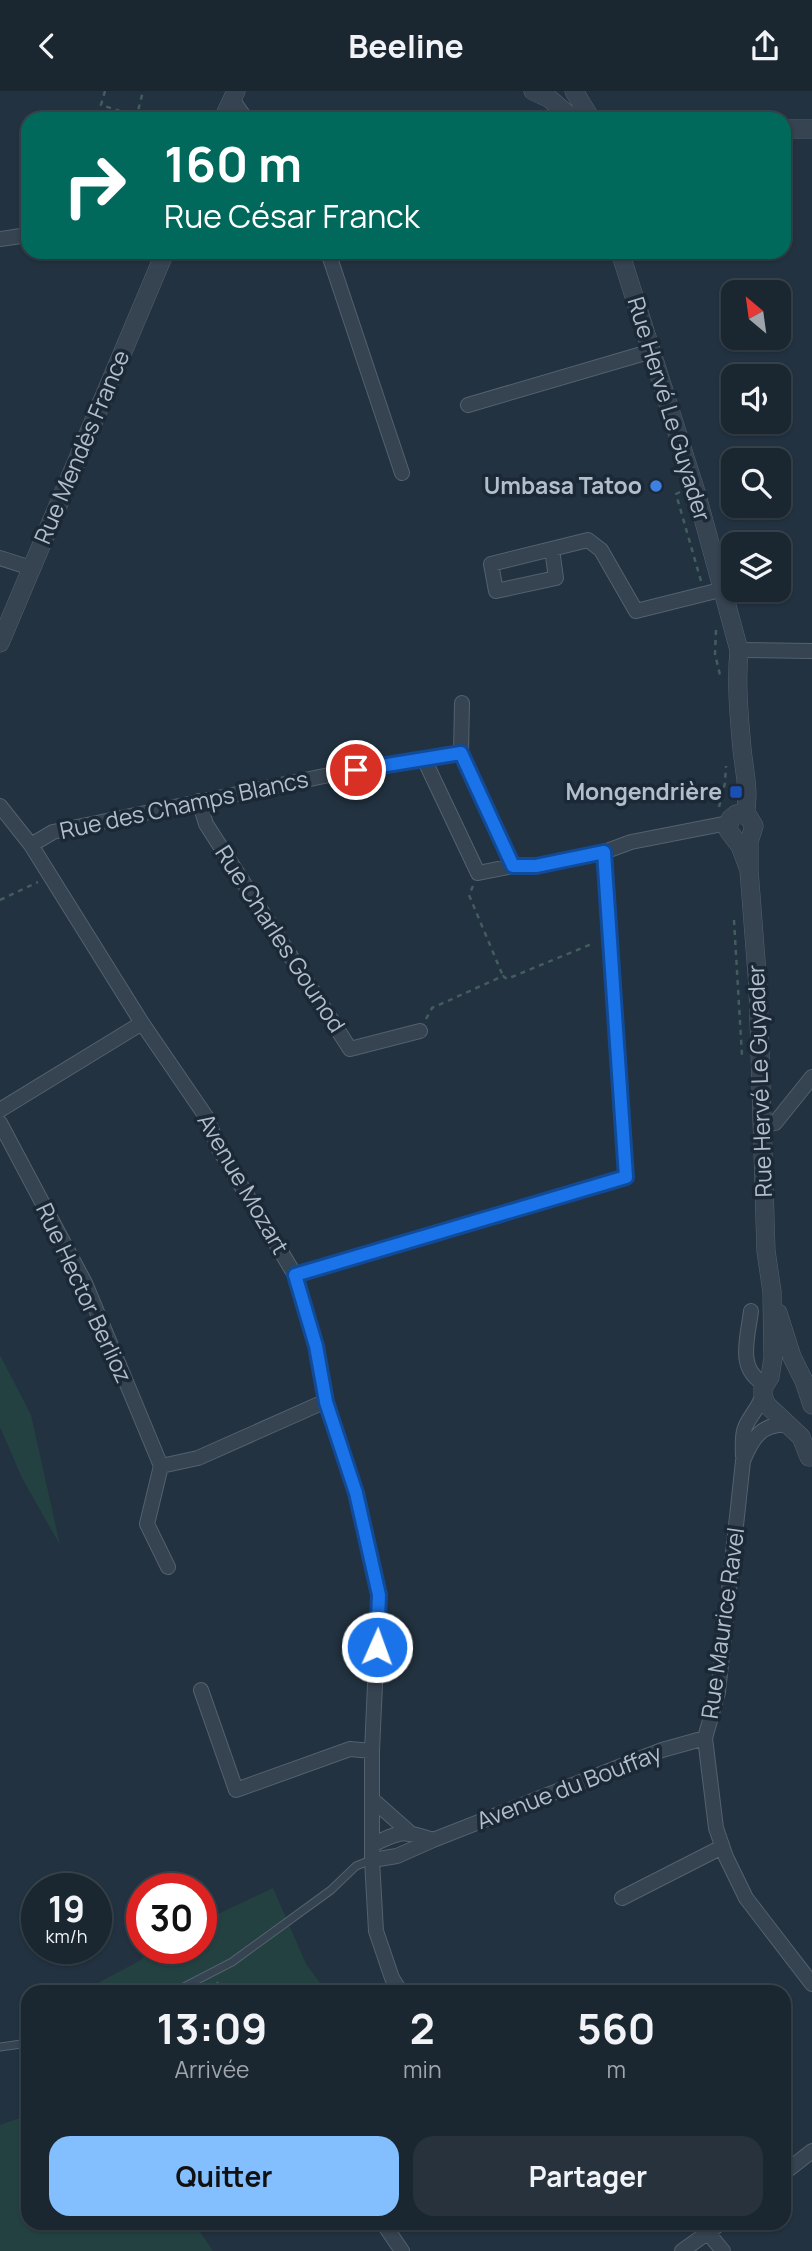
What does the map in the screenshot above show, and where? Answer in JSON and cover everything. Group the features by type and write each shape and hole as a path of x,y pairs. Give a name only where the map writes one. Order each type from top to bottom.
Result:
{"street":[{"path":"533,91 550,99 565,112"},
{"path":"574,91 587,112"},
{"path":"226,112 234,95"},
{"path":"234,95 242,112"},
{"path":"791,129 812,129"},
{"path":"0,239 21,236"},
{"name":"Rue Mendès France","path":"0,643 162,259"},
{"path":"330,259 402,473"},
{"name":"Rue Hervé Le Guyader","path":"622,259 721,579"},
{"path":"468,404 652,351"},
{"path":"552,549 556,578 496,591 491,564 588,540 601,550 636,611 721,590"},
{"path":"0,558 31,568"},
{"name":"Rue Hervé Le Guyader","path":"727,602 740,650 737,670 746,787 745,814 736,814 734,830 749,870 758,987 766,1251 772,1293 773,1358 766,1386"},
{"path":"740,650 812,651"},
{"path":"462,703 461,753 513,866"},
{"name":"Rue des Champs Blancs","path":"31,845 53,832 199,801 461,753"},
{"path":"424,759 478,873 513,866 536,866 604,852 631,842 734,830"},
{"name":"Rue Charles Gounod","path":"199,801 206,824 350,1049 420,1031"},
{"name":"Avenue Mozart","path":"0,806 31,845 142,1023 207,1118 219,1149 295,1275 316,1346 326,1402 356,1493 379,1595 372,1751 372,1860 376,1931 396,1985"},
{"path":"295,1275 626,1177 604,852"},
{"path":"0,1110 142,1023"},
{"path":"764,1125 775,1123 812,1077"},
{"name":"Rue Hector Berlioz","path":"0,1123 85,1283 161,1466"},
{"name":"Rue Hervé Le Guyader","path":"772,1293 792,1357 812,1405"},
{"path":"751,1311 746,1365 753,1377 766,1386"},
{"path":"743,1461 744,1425 758,1407 766,1386 781,1371 801,1377"},
{"path":"766,1386 767,1405 801,1437 811,1459"},
{"path":"168,1567 147,1524 161,1466 198,1458 326,1402"},
{"name":"Rue Maurice Ravel","path":"788,1425 772,1425 761,1430 751,1442 743,1461 718,1692 705,1738 716,1828 722,1847 746,1898 812,1983"},
{"path":"201,1690 236,1790 350,1749 372,1751"},
{"name":"Avenue du Bouffay","path":"372,1860 397,1856 662,1750 705,1738"},
{"path":"373,1800 408,1831 433,1840"},
{"path":"372,1845 389,1836 408,1831"},
{"path":"622,1898 722,1847"},
{"path":"791,2168 812,2151"},
{"path":"388,2230 402,2251"},
{"path":"682,2251 702,2230"},
{"path":"707,2230 723,2251"}],"lane":[{"path":"188,1985 232,1962 331,1890 356,1865 372,1860"},
{"path":"0,2047 21,2044"}],"path":[{"path":"105,91 101,104 121,112"},
{"path":"138,112 143,91"},
{"path":"695,488 676,494 704,595"},
{"path":"717,627 715,655 721,679"},
{"path":"726,760 725,783 718,804 734,830"},
{"path":"478,873 468,895 503,976 507,979 598,940 610,940"},
{"path":"0,900 50,876"},
{"path":"734,916 742,1066"},
{"path":"420,1031 432,1008 503,976"}],"green space":[{"path":"0,1355 31,1415 60,1545 22,1478 0,1427"},
{"path":"273,1888 306,1964 322,1985 94,1985 134,1964 217,1964 217,1914"},
{"path":"21,2118 21,2230 199,2230 213,2251 0,2251 0,2125"}],"place":[{"name":"Umbasa Tatoo","path":"656,486"},
{"name":"Mongendrière","path":"736,792"}],"route":[{"path":"356,770 461,753 513,866 536,866 604,852 626,1177 295,1275 316,1346 326,1402 356,1493 379,1595 377,1647"}]}
